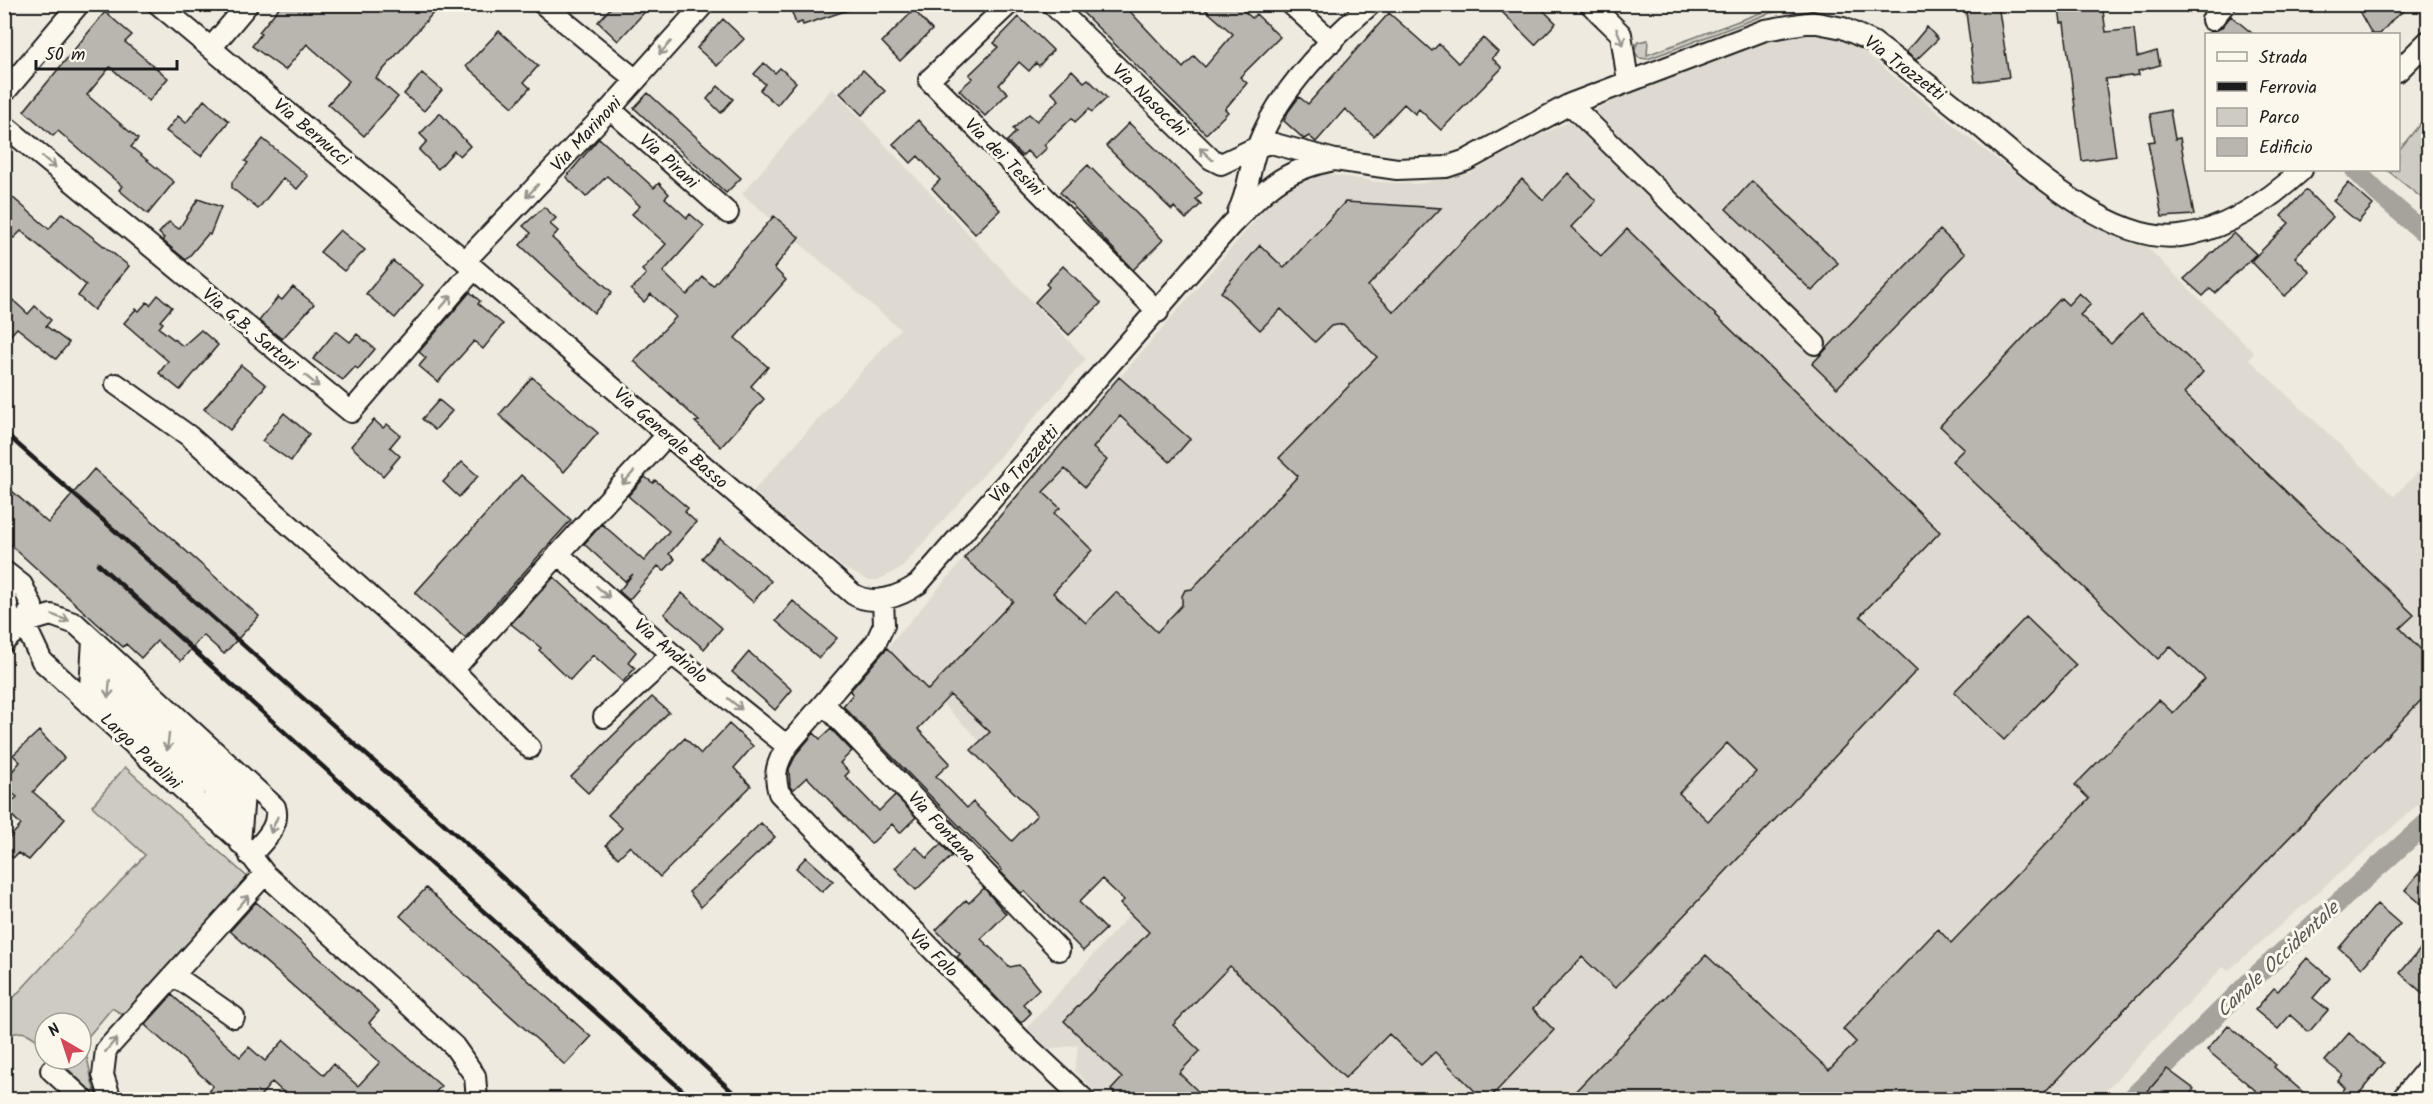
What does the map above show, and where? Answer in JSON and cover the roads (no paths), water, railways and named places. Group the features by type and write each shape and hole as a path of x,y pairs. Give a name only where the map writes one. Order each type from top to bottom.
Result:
{"street":[{"path":"4,93 79,4"},
{"name":"Via Bernucci","path":"158,4 469,265"},
{"path":"211,48 248,4"},
{"path":"543,4 636,80"},
{"name":"Via Marinoni","path":"469,265 704,4"},
{"name":"Via dei Tesini","path":"1009,4 929,80 1158,312"},
{"name":"Via Nasocchi","path":"1052,4 1211,159 1227,163 1257,147"},
{"path":"1291,4 1332,42"},
{"path":"1232,225 1245,200 1257,147 1278,104 1332,42 1371,4"},
{"path":"1590,4 1621,34 1628,82"},
{"path":"2212,20 2225,4"},
{"name":"Via Trozzetti","path":"1257,147 1271,143 1335,160 1397,169 1446,167 1467,160 1570,104 1811,13 1873,42 2054,187 2112,222 2143,233 2178,237 2234,220 2277,191 2301,171"},
{"path":"2400,69 2428,41"},
{"path":"1570,104 1815,344"},
{"name":"Via Pirani","path":"610,109 728,213"},
{"name":"Via G.B. Sartori","path":"4,125 351,412 469,265"},
{"name":"Via Trozzetti","path":"884,599 909,590 918,584 1232,225 1270,186 1288,173 1308,165 1335,160"},
{"name":"Via Generale Basso","path":"469,265 853,594 867,600 884,599"},
{"path":"116,384 189,436 453,670 530,748"},
{"path":"453,670 667,435"},
{"name":"Via Andriolo","path":"558,554 672,654 787,746"},
{"path":"4,571 28,594 32,606 14,634"},
{"name":"Largo Parolini","path":"4,587 14,634 219,822 265,874 437,1030 467,1062 475,1076 477,1100"},
{"path":"787,746 882,633 885,616 884,599"},
{"path":"14,634 51,615 76,624 275,807 278,815 273,830 245,850"},
{"path":"89,704 93,640"},
{"path":"604,717 672,654"},
{"path":"112,658 113,726"},
{"path":"113,726 134,679"},
{"path":"134,679 156,765"},
{"path":"156,699 156,765"},
{"name":"Via Fontana","path":"824,704 1059,950"},
{"path":"156,765 171,712"},
{"path":"156,765 186,726"},
{"path":"193,799 201,739"},
{"name":"Via Folo","path":"787,746 775,770 779,793 786,803 1024,1043 1085,1100"},
{"path":"216,753 219,822"},
{"path":"219,822 230,767"},
{"path":"245,781 245,850"},
{"path":"111,1100 103,1075 103,1057 106,1050 265,874"},
{"path":"175,976 234,1017"},
{"path":"2401,1100 2428,1067"},
{"path":"52,1071 84,1100"}],"waterway":[{"name":"Canale Occidentale","path":"2356,171 2428,236"},
{"name":"Canale Occidentale","path":"2130,1100 2257,975 2428,822"}],"railway":[{"path":"4,432 460,838 741,1100"},
{"path":"98,564 693,1100"}]}
